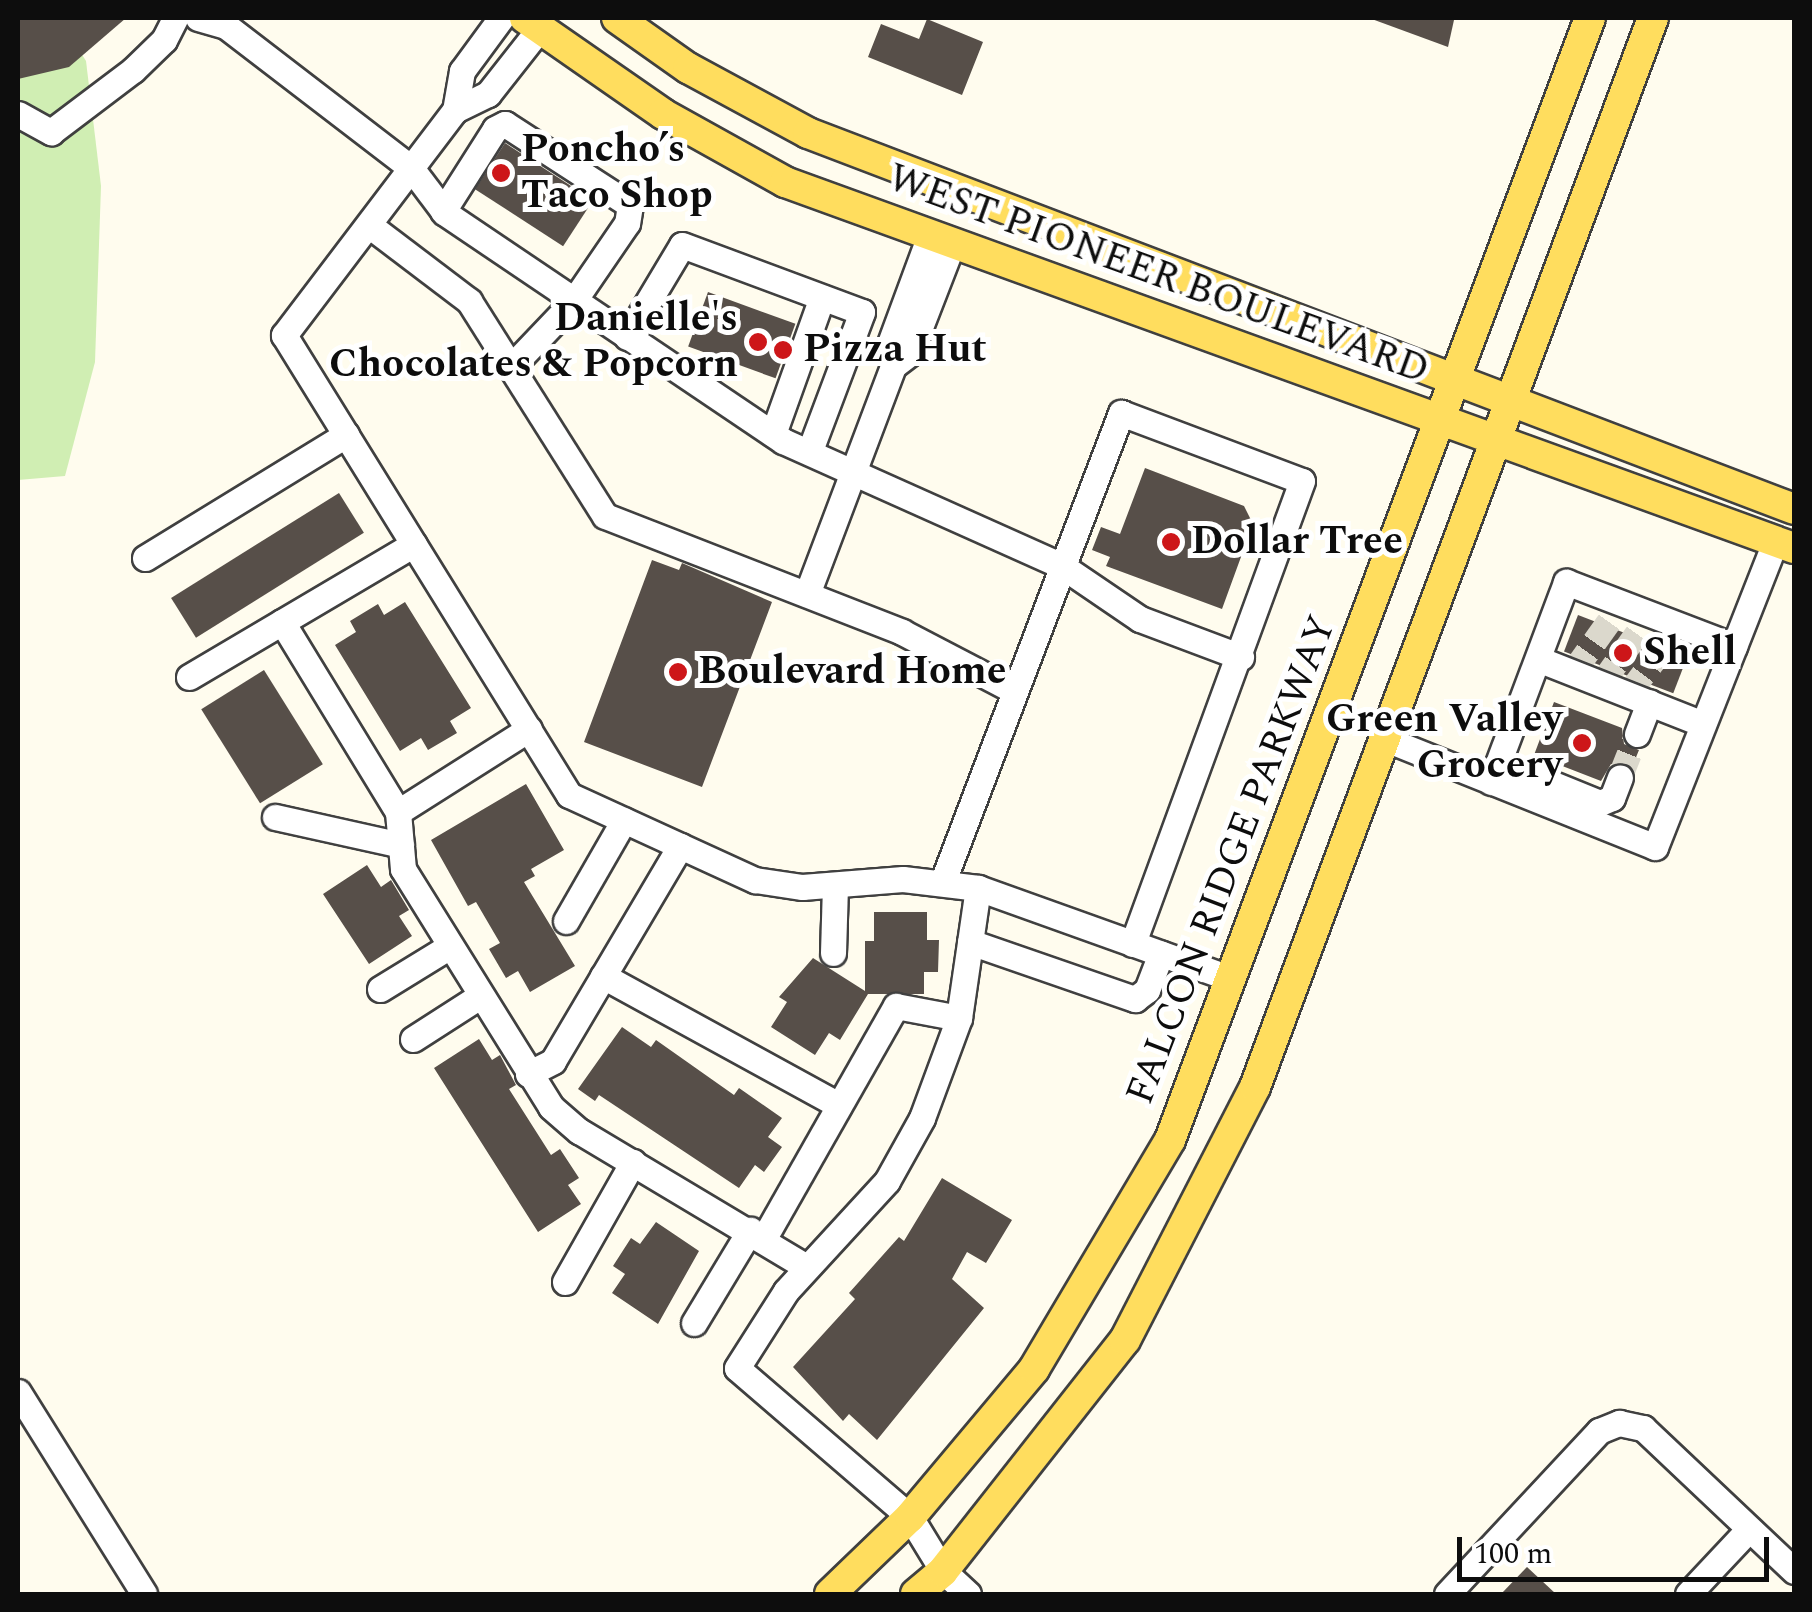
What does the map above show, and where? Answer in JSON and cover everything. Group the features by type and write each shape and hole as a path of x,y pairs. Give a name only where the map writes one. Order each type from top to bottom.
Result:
{"main road":[{"name":"WEST PIONEER BOULEVARD","path":"617,18 688,68 808,134 1794,509"},
{"name":"FALCON RIDGE PARKWAY","path":"830,1594 910,1517 1044,1353 1170,1140 1590,18"},
{"path":"916,1594 943,1570 1125,1340 1255,1087 1653,18"},
{"name":"WEST PIONEER BOULEVARD","path":"538,21 663,114 785,182 1493,440 1788,539"}],"street":[{"path":"18,114 51,132 133,70 176,18"},
{"path":"198,18 226,26 411,168 443,210 773,434 855,468 1062,566 1140,620 1241,657"},
{"path":"455,110 462,71 501,18"},
{"path":"538,21 488,94 455,110 284,335 570,795 755,880 836,884 943,882 978,888 1229,978"},
{"path":"443,210 495,129 505,124 623,197 632,215 574,302 510,368"},
{"path":"369,224 469,301 605,516 902,632 1015,691"},
{"path":"807,594 893,366 889,346 941,239"},
{"path":"627,337 682,245 862,312 810,450"},
{"path":"773,434 822,297"},
{"path":"943,882 1120,413 1302,481 1134,944"},
{"path":"145,558 346,435"},
{"path":"1495,772 1655,846 1734,646 1788,539"},
{"path":"189,677 414,544"},
{"path":"1495,772 1566,582 1734,646"},
{"path":"282,622 398,812 403,869 528,1074 579,1132 757,1234 806,1267"},
{"path":"1538,658 1703,724"},
{"path":"1637,734 1649,702"},
{"path":"398,812 529,729"},
{"path":"1383,738 1600,803 1612,798 1620,777"},
{"path":"275,817 401,845"},
{"path":"566,922 624,820"},
{"path":"528,1074 554,1061 680,846"},
{"path":"833,953 836,884"},
{"path":"968,1594 943,1570 910,1517 737,1368 806,1267 833,1246 886,1181 937,1084 960,1018 978,888"},
{"path":"970,942 1135,999 1147,990 1162,954"},
{"path":"380,989 450,946"},
{"path":"603,976 839,1105"},
{"path":"413,1039 480,996"},
{"path":"694,1323 757,1234 896,1006 960,1018"},
{"path":"565,1282 632,1162"},
{"path":"18,1392 144,1594"},
{"path":"1447,1594 1599,1431 1619,1423 1644,1428 1794,1570"},
{"path":"1688,1594 1749,1529"}],"green space":[{"path":"18,18 59,18 86,61 101,186 95,362 65,476 18,480"}],"building":[{"path":"18,18 126,18 69,67 18,79"},
{"path":"1369,18 1446,18 1454,20 1448,47"},
{"path":"927,19 983,42 962,95 868,57 881,24 919,39"},
{"path":"505,143 593,200 563,246 475,189"},
{"path":"708,292 795,324 776,378 688,347"},
{"name":"Dollar Tree","path":"1145,468 1244,506 1253,524 1222,609 1106,566 1110,557 1092,550 1101,527 1120,534"},
{"path":"339,493 364,533 196,638 171,598"},
{"name":"Boulevard Home","path":"652,560 679,570 682,563 772,602 702,787 584,742"},
{"path":"405,602 471,708 450,721 457,733 428,750 421,738 400,751 335,645 356,632 350,621 378,604 384,615"},
{"path":"1578,615 1687,657 1673,693 1564,651"},
{"path":"264,670 323,764 260,803 201,709"},
{"name":"Green Valley Grocery","path":"1554,702 1622,728 1624,744 1639,750 1632,767 1611,764 1601,781 1534,755"},
{"path":"526,784 564,850 531,869 535,876 524,882 575,966 530,992 518,971 506,978 489,949 500,943 476,902 468,906 431,840"},
{"path":"367,865 381,887 391,880 409,910 399,916 412,936 369,964 323,894"},
{"path":"874,912 927,912 927,940 939,940 938,972 924,972 924,994 868,994 840,1040 829,1033 815,1055 771,1027 787,1002 779,997 813,958 865,991 865,941 874,941"},
{"path":"622,1027 651,1047 656,1040 734,1095 739,1088 782,1118 768,1137 782,1147 764,1172 755,1165 739,1188 599,1095 595,1101 578,1089"},
{"path":"479,1039 492,1060 500,1055 516,1085 509,1089 551,1155 560,1149 579,1178 568,1185 581,1204 538,1232 434,1068"},
{"path":"942,1178 1012,1220 986,1263 967,1252 952,1279 984,1308 877,1440 849,1414 843,1421 793,1367 855,1299 849,1293 899,1237 904,1241"},
{"path":"656,1222 699,1251 658,1324 612,1293 625,1274 613,1266 631,1238 640,1244"},
{"path":"1527,1567 1556,1594 1501,1594"}],"tunnel":[{"path":"1573,672 1622,603"},
{"path":"1601,684 1651,614"},
{"path":"1628,694 1680,626"},
{"path":"1620,777 1637,734"}],"place":[{"name":"Poncho’s Taco Shop","path":"501,173"},
{"name":"Danielle's Chocolates & Popcorn","path":"758,342"},
{"name":"Pizza Hut","path":"783,350"},
{"name":"Dollar Tree","path":"1171,542"},
{"name":"Shell","path":"1623,653"},
{"name":"Boulevard Home","path":"678,672"},
{"name":"Green Valley Grocery","path":"1582,743"}]}
